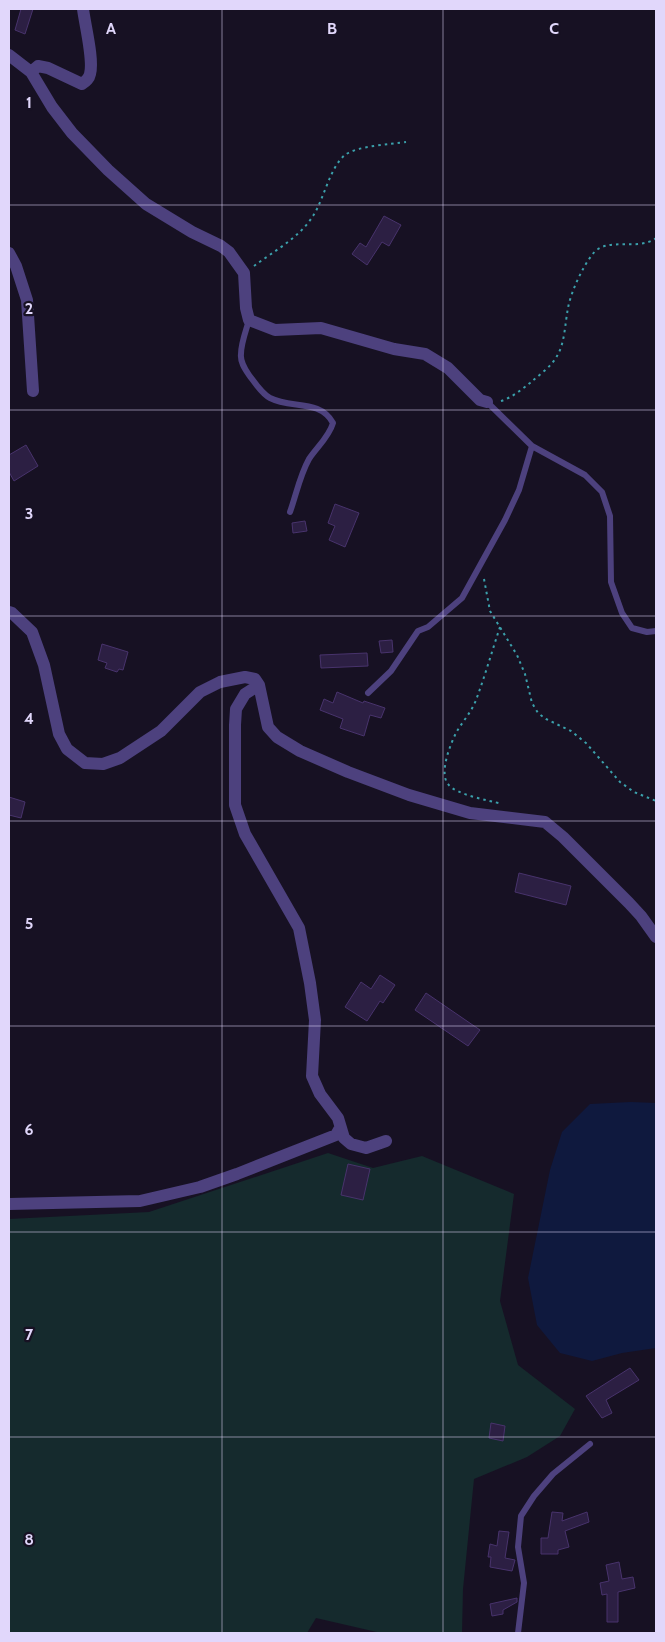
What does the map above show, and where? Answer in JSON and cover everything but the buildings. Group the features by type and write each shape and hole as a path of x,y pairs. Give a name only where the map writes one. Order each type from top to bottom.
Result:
{"street":[{"path":"31,72 38,66 48,68 82,84 88,80 90,62 83,9"},
{"path":"9,55 31,72 52,107 72,134 108,170 146,204 229,252 244,273 246,308 249,320 275,330 321,328 394,349 425,354 448,368 480,400 487,402"},
{"path":"9,253 16,266 27,300 33,391"},
{"path":"9,612 32,632 44,665 59,734 67,749 85,764 103,764 120,758 161,731 200,692 220,682 245,677 255,679 259,685 268,727 278,737 300,752 408,795 470,813 545,822 563,837 628,903 656,938"},
{"path":"259,685 245,694 236,709 236,805 245,834 299,928 310,982 315,1020 312,1076 320,1094 338,1118 344,1138 351,1144 366,1148 386,1141"},
{"path":"9,1204 140,1201 200,1187 237,1174 336,1135 340,1128"}],"lane":[{"path":"249,320 241,355 243,366 251,378 271,398 313,407 324,412 333,423 331,430 310,459 290,512"},
{"path":"487,402 532,446 585,475 602,492 610,516 611,582 622,613 632,628 647,632 656,631"},
{"path":"368,693 391,671 418,632 462,598 505,520 519,490 532,446"},
{"path":"518,1633 524,1583 518,1547 521,1516 534,1496 553,1474 590,1444"}],"path":[{"path":"244,273 296,236 313,217 337,164 346,154 370,147 406,142"},
{"path":"487,402 504,400 520,390 558,356 562,345 572,293 592,255 598,249 610,245 652,242 656,238"},
{"path":"481,564 490,611 517,655 525,674 532,703 538,713 571,731 586,744 620,782 634,792 656,801"},
{"path":"500,627 475,702 456,732 451,744 444,778 447,784 454,790 506,805"}],"green space":[{"path":"328,1153 373,1168 422,1156 514,1194 500,1301 518,1365 575,1409 560,1436 527,1457 474,1479 463,1589 462,1633 381,1633 316,1618 307,1633 9,1633 9,1219 149,1212"}],"water":[{"path":"656,1103 656,1348 622,1353 592,1361 560,1353 537,1325 528,1278 550,1170 562,1132 590,1104"}]}
